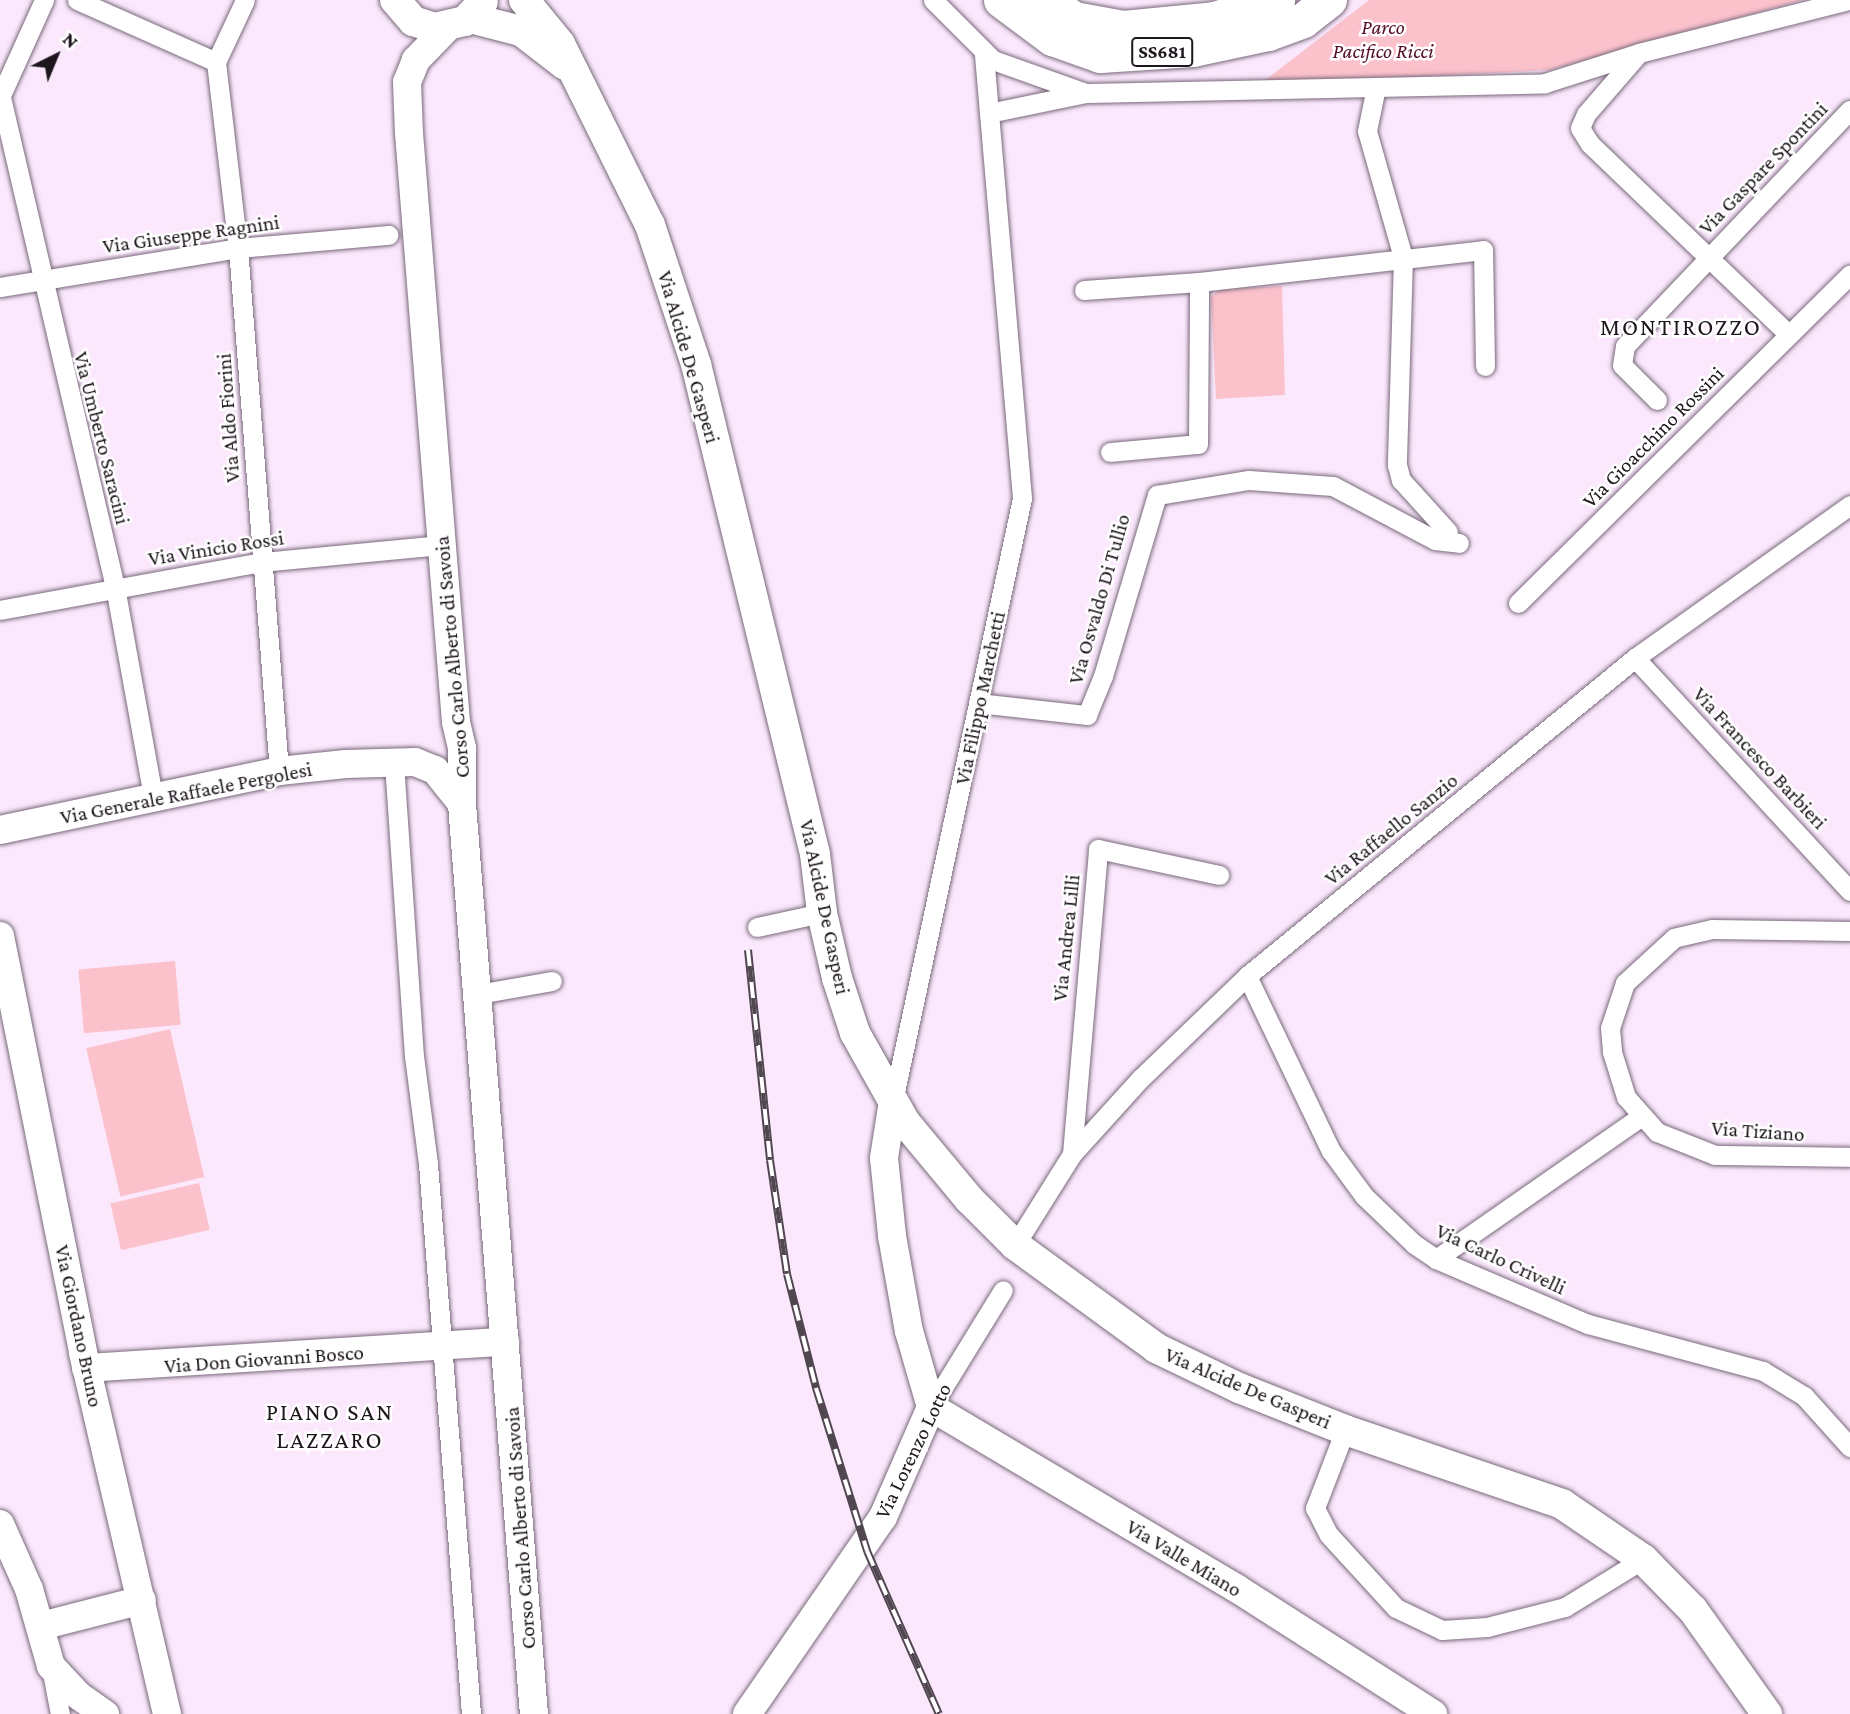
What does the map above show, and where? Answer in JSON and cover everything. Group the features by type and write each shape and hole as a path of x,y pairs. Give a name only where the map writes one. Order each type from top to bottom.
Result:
{"highway":[{"name":"SS681","path":"1000,0 1052,38 1100,55 1178,51 1243,39 1293,24 1329,0"},
{"name":"SS681","path":"1045,0 1074,19 1123,28 1214,19 1277,0"}],"main road":[{"name":"Via Alcide De Gasperi","path":"395,0 413,20 467,15 521,31 568,67"},
{"name":"Via Alcide De Gasperi","path":"524,0 549,26 568,67 602,123 650,225 695,364 815,854 821,913 855,1033 893,1101 926,1150 1015,1245 1156,1348 1239,1388 1345,1430 1562,1504 1643,1559 1693,1610 1767,1714"},
{"name":"Via Alcide De Gasperi","path":"1693,1610 1744,1714"}],"street":[{"path":"1,93 44,0"},
{"path":"77,0 216,62 245,0"},
{"path":"933,0 984,54 1033,77 1086,93"},
{"path":"989,113 1086,93 1545,83 1639,53 1848,0"},
{"name":"Corso Carlo Alberto di Savoia","path":"467,15 416,60 407,82 456,722 464,762 462,804 534,1714"},
{"name":"Via Gaspare Spontini","path":"1639,53 1586,114 1580,128 1590,144 1788,334"},
{"name":"Via Filippo Marchetti","path":"932,1407 909,1331 892,1236 884,1158 893,1101 1022,498 1008,294 984,54"},
{"name":"Via Aldo Fiorini","path":"216,62 238,248 279,771"},
{"path":"1376,87 1367,131 1403,257"},
{"name":"Via Umberto Saracini","path":"1,93 40,278 115,587 153,796"},
{"name":"Via Gaspare Spontini","path":"1657,400 1622,365 1621,352 1850,110"},
{"name":"Via Giuseppe Ragnini","path":"0,287 40,278 238,248 388,235"},
{"path":"1084,289 1199,282 1373,265 1403,257 1483,250 1485,366"},
{"name":"Via Osvaldo Di Tullio","path":"978,703 1087,715 1103,676 1157,495 1249,480 1333,486 1435,540 1454,537 1401,480 1397,465 1403,257"},
{"name":"Via Gioacchino Rossini","path":"1518,603 1850,274"},
{"path":"1110,452 1198,444 1199,282"},
{"name":"Via Raffaello Sanzio","path":"1015,1245 1072,1154 1141,1078 1247,976 1635,658 1850,505"},
{"name":"Via Vinicio Rossi","path":"0,610 262,562 442,545"},
{"name":"Via Francesco Barbieri","path":"1635,658 1745,772 1850,891"},
{"path":"405,763 442,744 456,722"},
{"path":"405,763 435,769 462,804"},
{"path":"405,763 414,1056 442,1346 471,1714"},
{"name":"Via Generale Raffaele Pergolesi","path":"0,830 279,771 405,763"},
{"name":"Via Andrea Lilli","path":"1072,1154 1098,849 1219,875"},
{"path":"757,927 821,913"},
{"name":"Via Tiziano","path":"1850,931 1712,929 1674,938 1647,959 1625,983 1610,1028 1619,1077 1640,1117 1657,1132 1715,1155 1850,1157"},
{"name":"Via Giordano Bruno","path":"2,951 86,1368 167,1714"},
{"name":"Via Carlo Crivelli","path":"1247,976 1331,1151 1390,1222 1436,1259 1588,1324 1739,1361 1763,1371 1804,1396 1850,1447"},
{"path":"478,994 552,981"},
{"path":"1436,1259 1640,1117"},
{"name":"Via Lorenzo Lotto","path":"747,1714 883,1517 932,1407 1003,1290"},
{"path":"442,1346 505,1342"},
{"name":"Via Don Giovanni Bosco","path":"86,1368 442,1346"},
{"name":"Via Valle Miano","path":"932,1407 1236,1588 1433,1714"},
{"path":"1345,1430 1315,1507 1329,1535 1396,1608 1442,1630 1487,1627 1565,1607 1643,1559"},
{"path":"0,1524 29,1589 41,1626 60,1714"},
{"path":"41,1626 142,1600"},
{"path":"51,1666 79,1696 105,1714"}],"green space":[{"name":"Parco Pacifico Ricci","path":"1369,0 1803,0 1550,70 1259,85"},
{"path":"1282,286 1285,395 1216,399 1211,297 1220,289"},
{"path":"175,961 181,1025 84,1033 78,969"},
{"path":"170,1029 204,1177 120,1196 86,1048"},
{"path":"199,1183 210,1230 121,1250 110,1203"}],"railway":[{"path":"748,950 770,1160 787,1274 816,1388 867,1551 939,1714"}],"district":[{"name":"MONTIROZZO","path":"1681,327"},
{"name":"PIANO SAN LAZZARO","path":"330,1426"}]}
